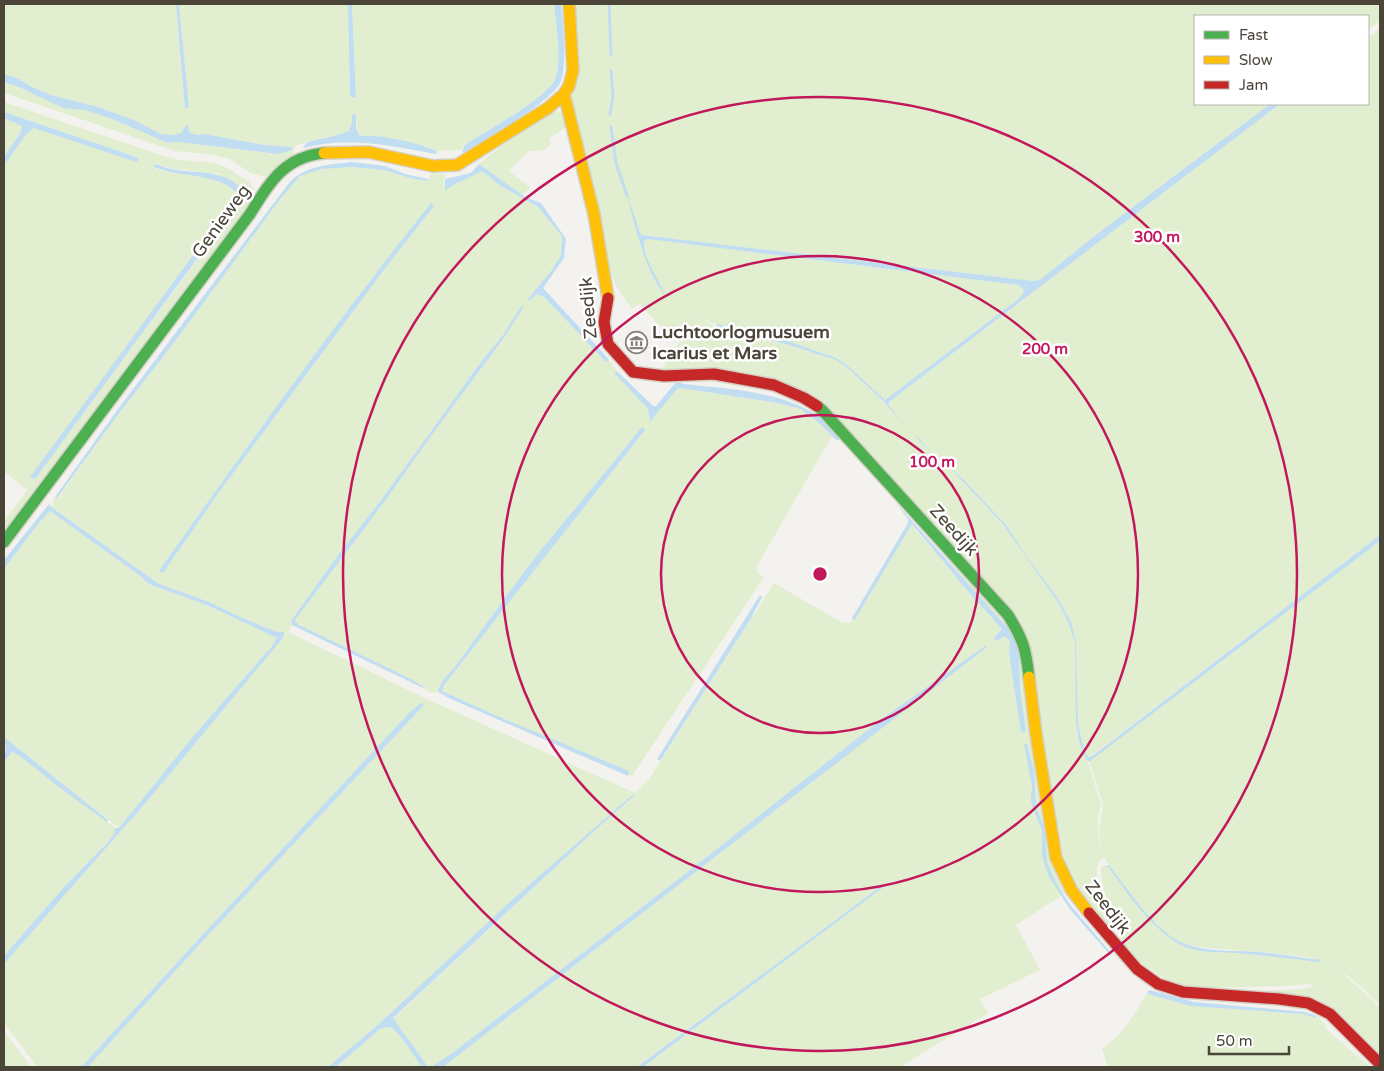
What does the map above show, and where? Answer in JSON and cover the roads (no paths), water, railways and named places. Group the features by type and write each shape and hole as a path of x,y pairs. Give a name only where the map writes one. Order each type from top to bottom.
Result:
{"street":[{"path":"564,94 569,86 573,70 569,4"},
{"name":"Genieweg","path":"4,542 250,214 267,187 284,167 299,158 312,154 358,151 445,168 457,165 548,108 564,94"},
{"name":"Zeedijk","path":"564,94 594,214 608,298 604,322 608,344 619,358 633,372 648,375 714,374 778,386 804,398 822,410 1008,615 1021,636 1027,658 1036,734 1056,858 1072,891 1104,932 1137,969 1158,984 1183,992 1279,998 1308,1004 1330,1014 1380,1064"}],"water":[{"path":"176,4 179,4 189,107 185,109"},
{"path":"348,4 352,4 356,97 350,96"},
{"path":"554,4 561,4 563,22 564,54 561,81 556,89 533,109 463,153 465,145 530,104 551,85 556,77 559,59"},
{"path":"4,74 19,79 51,95 98,107 134,120 161,134 174,135 181,133 186,125 189,132 196,135 204,134 265,145 292,147 292,150 274,154 178,142 168,143 112,119 85,110 63,108 4,82"},
{"path":"1269,105 1279,105 889,402 889,405 904,424 849,369 836,360 786,344 716,327 717,324 785,340 836,358 847,365 885,400 1017,300 1024,290 1019,285 648,239 644,241 646,255 665,295 646,260 626,192 641,235 1034,281 1041,279 1097,234"},
{"path":"4,112 139,159 136,162 34,128 26,134 4,166 4,157 21,132 22,126 4,118"},
{"path":"356,114 356,129 360,136 378,136 410,142 437,151 436,154 387,145 354,143 320,144 303,148 306,143 349,131 352,115"},
{"path":"352,162 385,166 405,174 428,179 428,181 384,170 352,167 321,169 300,176 281,198 57,498 55,497 118,409 289,183 310,169"},
{"path":"156,164 173,170 214,174 224,177 233,181 244,195 35,479 30,477 238,194 232,188 217,181 153,167"},
{"path":"479,164 525,197 541,203 566,239 564,258 543,288 606,356 609,360 606,362 544,297 537,294 529,301 528,299 551,271 561,255 562,236 538,207 499,185 482,171 445,191 445,179 471,173"},
{"path":"431,203 434,206 386,267 222,488 163,573 159,571 292,385"},
{"path":"521,306 524,306 506,335 385,501 295,620 297,624 411,679 423,688 292,625 291,621 484,358 503,335"},
{"path":"617,371 653,406 656,406 677,381 683,384 752,392 803,407 824,421 839,439 837,441 818,422 801,409 778,403 680,388 676,390 650,422 648,409 614,373"},
{"path":"643,427 645,430 444,685 442,691 629,771 628,776 438,692 443,681 541,550"},
{"path":"917,436 932,453 949,468 937,459"},
{"path":"950,468 963,479 1007,526 1057,597 1071,622 1076,642 1078,724 1085,753 1088,757 1091,757 1380,535 1380,541 1090,761 1087,761 1080,745 1076,723 1075,642 1068,622 1057,601 1002,523"},
{"path":"895,502 1013,634 1019,654 1020,689 1026,731 1021,732 1009,654 1010,641 1005,636 997,641 994,638 1002,629 912,524 854,621 852,618 908,523 908,519"},
{"path":"49,504 159,584 209,602 277,632 285,632 282,639 150,798 4,964 4,956 64,887 107,843 114,834 115,828 119,828 191,739 277,638 207,605 149,584 50,511 4,569 4,560"},
{"path":"760,595 762,597 750,620 660,761 657,759"},
{"path":"985,646 987,647 443,1067 431,1067 451,1054 676,881 883,718"},
{"path":"421,703 424,705 199,945 88,1067 81,1067 408,714"},
{"path":"4,737 108,820 107,822 20,756 12,752 4,762 6,746 4,744"},
{"path":"1024,744 1027,744 1034,771 1036,807 1045,829 1047,863 1059,888 1071,906 1112,954 1110,955 1069,908 1048,875 1042,855 1042,829 1031,800 1032,786"},
{"path":"636,794 393,1018 428,1067 422,1067 401,1037 391,1027 387,1027 380,1029 336,1067 328,1067 380,1023 513,899 631,796"},
{"path":"1107,865 1109,865 1158,925 1175,939 1194,947 1205,949 1259,952 1320,960 1319,962 1195,950 1179,944 1148,919"},
{"path":"884,884 885,886 643,1067 637,1067"},
{"path":"1149,990 1194,1002 1305,1012 1317,1016 1315,1018 1303,1014 1191,1006 1151,995 1147,993"}],"waterway":[{"path":"609,4 611,55"},
{"path":"610,114 613,96 611,71"},
{"path":"611,127 616,163 627,196"}],"place":[{"name":"Luchtoorlogmusuem Icarius et Mars","path":"636,342"}]}
